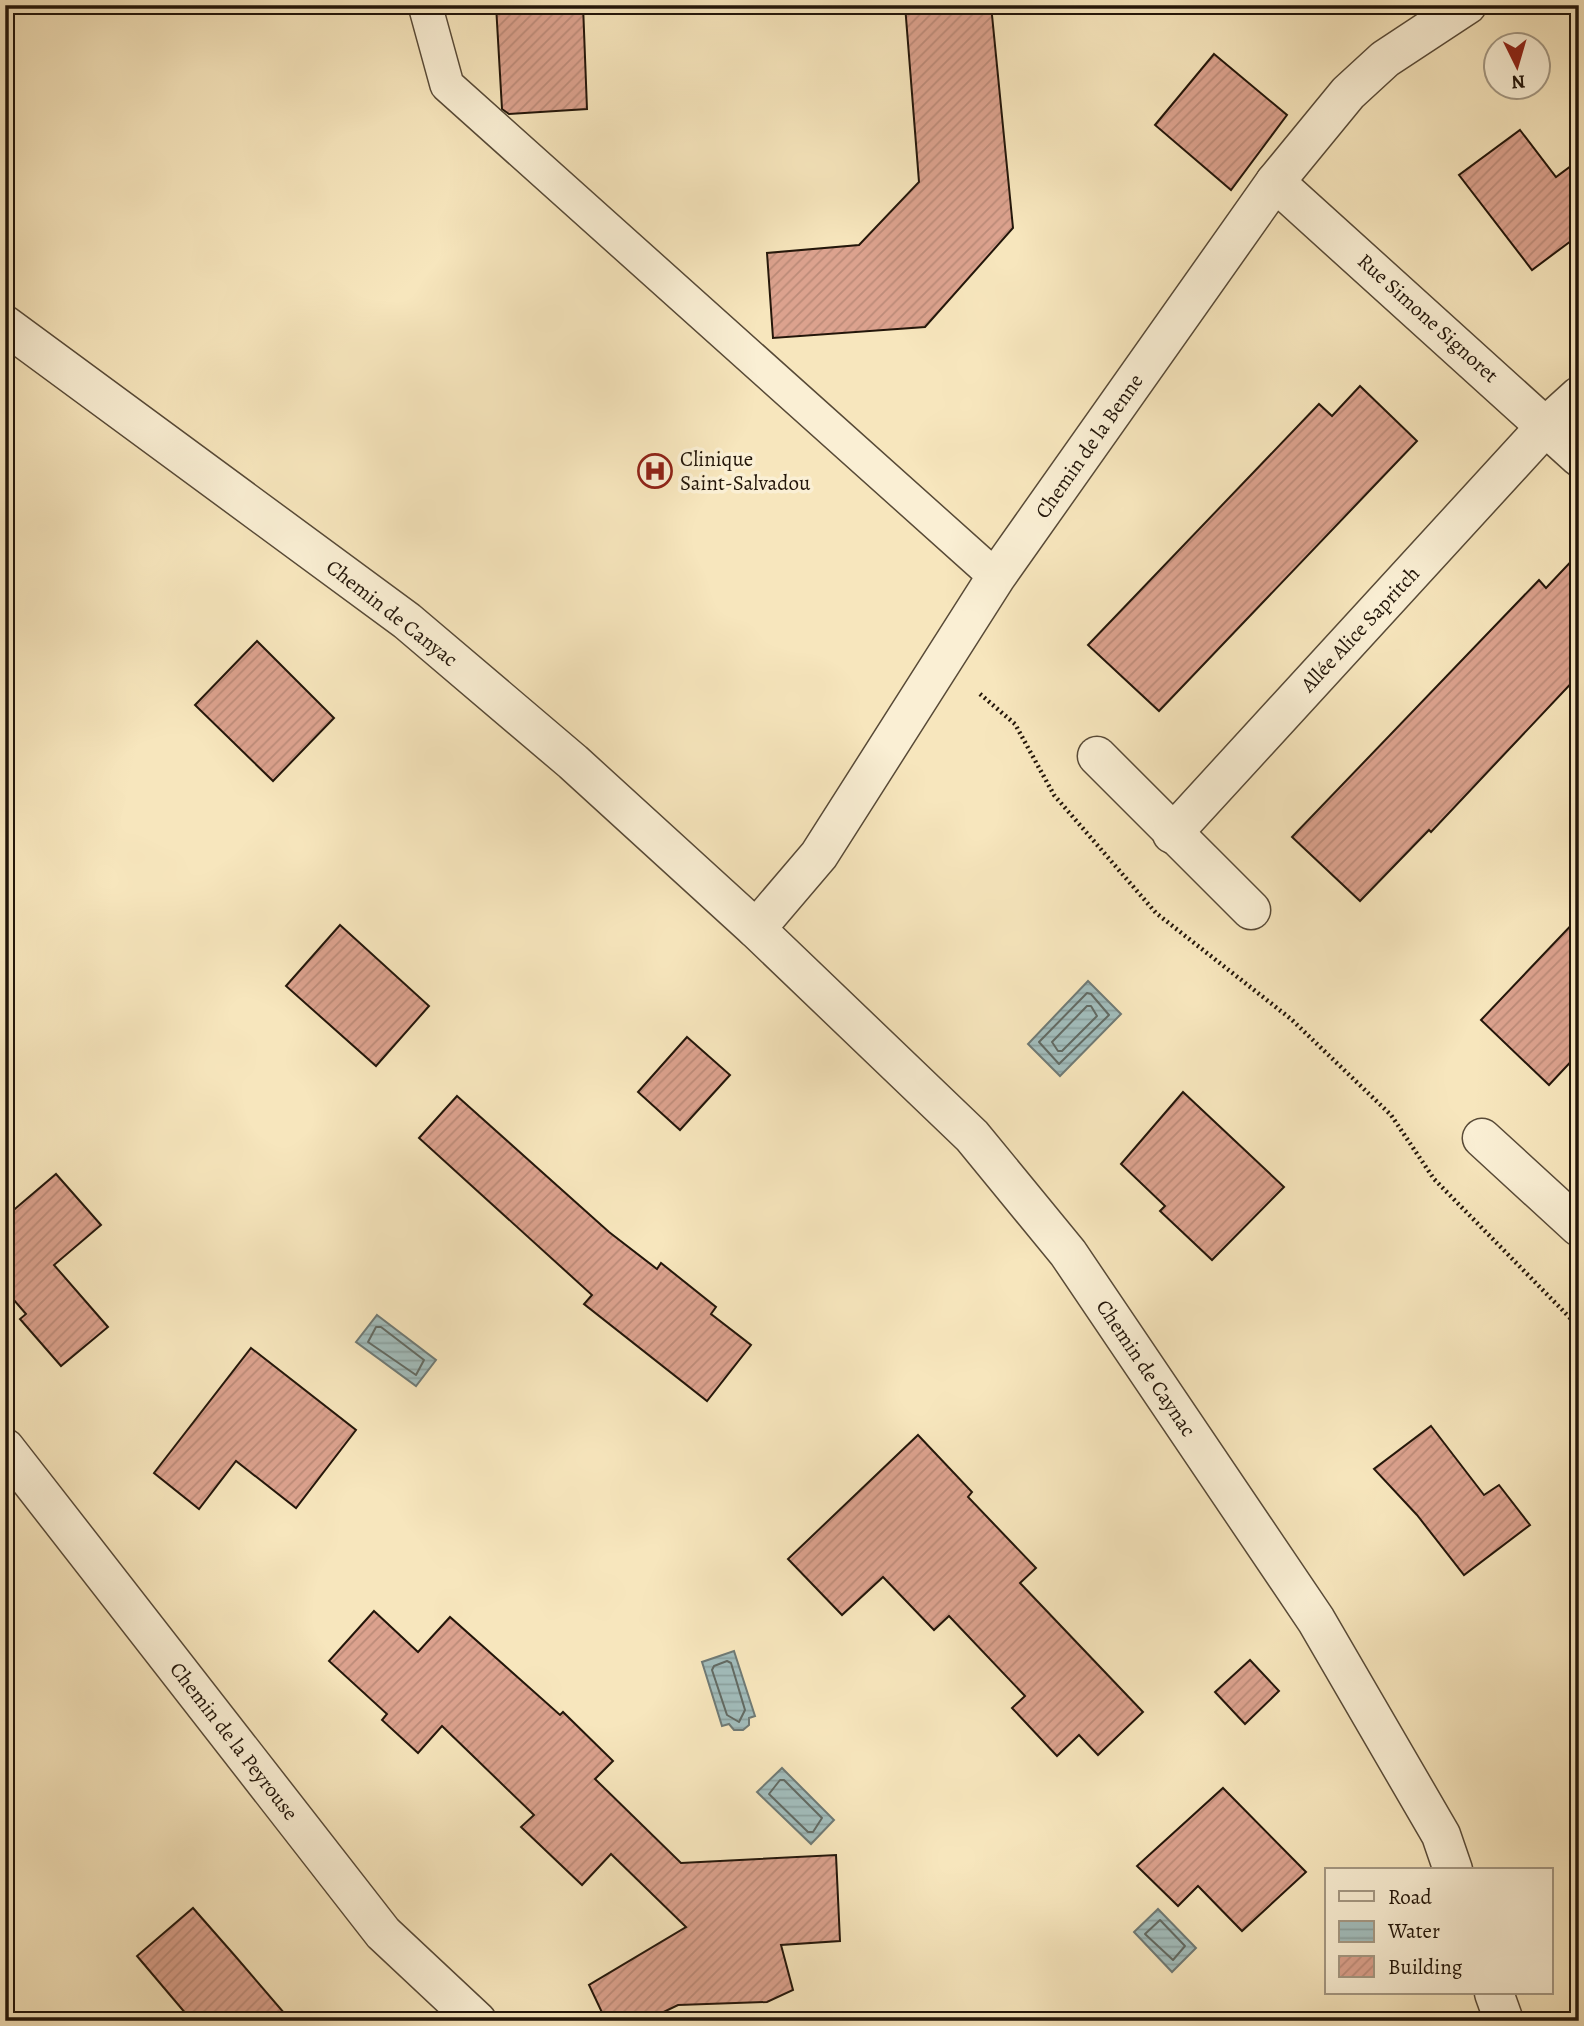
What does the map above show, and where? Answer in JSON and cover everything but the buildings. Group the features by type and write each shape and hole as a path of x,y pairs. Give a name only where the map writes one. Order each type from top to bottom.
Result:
{"street":[{"name":"Chemin de la Benne","path":"757,929 819,855 996,577 1275,182 1348,93 1385,60 1467,5"},
{"name":"Rue Simone Signoret","path":"1275,182 1547,425 1579,457"},
{"name":"Chemin de Canyac","path":"5,326 407,621 573,762 757,929"},
{"name":"Allée Alice Sapritch","path":"1172,834 1547,425 1579,396"},
{"path":"1097,756 1172,834 1251,910"},
{"name":"Chemin de Caynac","path":"757,929 972,1136 1069,1252 1315,1620 1441,1835 1452,1868"},
{"path":"1482,1138 1572,1208"},
{"name":"Chemin de la Peyrouse","path":"5,1448 383,1933 477,2021"},
{"path":"1494,1994 1504,2021"}],"lane":[{"path":"425,5 447,85 996,577"}],"path":[{"path":"939,664 1015,724 1054,794 1156,913 1291,1019 1391,1115 1434,1179 1579,1327"}],"water":[{"path":"1088,981 1121,1014 1060,1076 1028,1044"},
{"path":"377,1315 436,1360 416,1386 356,1342"},
{"path":"734,1651 755,1716 749,1718 749,1725 743,1730 734,1730 729,1724 722,1726 702,1662"},
{"path":"782,1768 834,1820 811,1844 757,1792"},
{"path":"1158,1909 1196,1948 1172,1972 1134,1932"}],"place":[{"name":"Clinique Saint-Salvadou","path":"655,471"}]}
